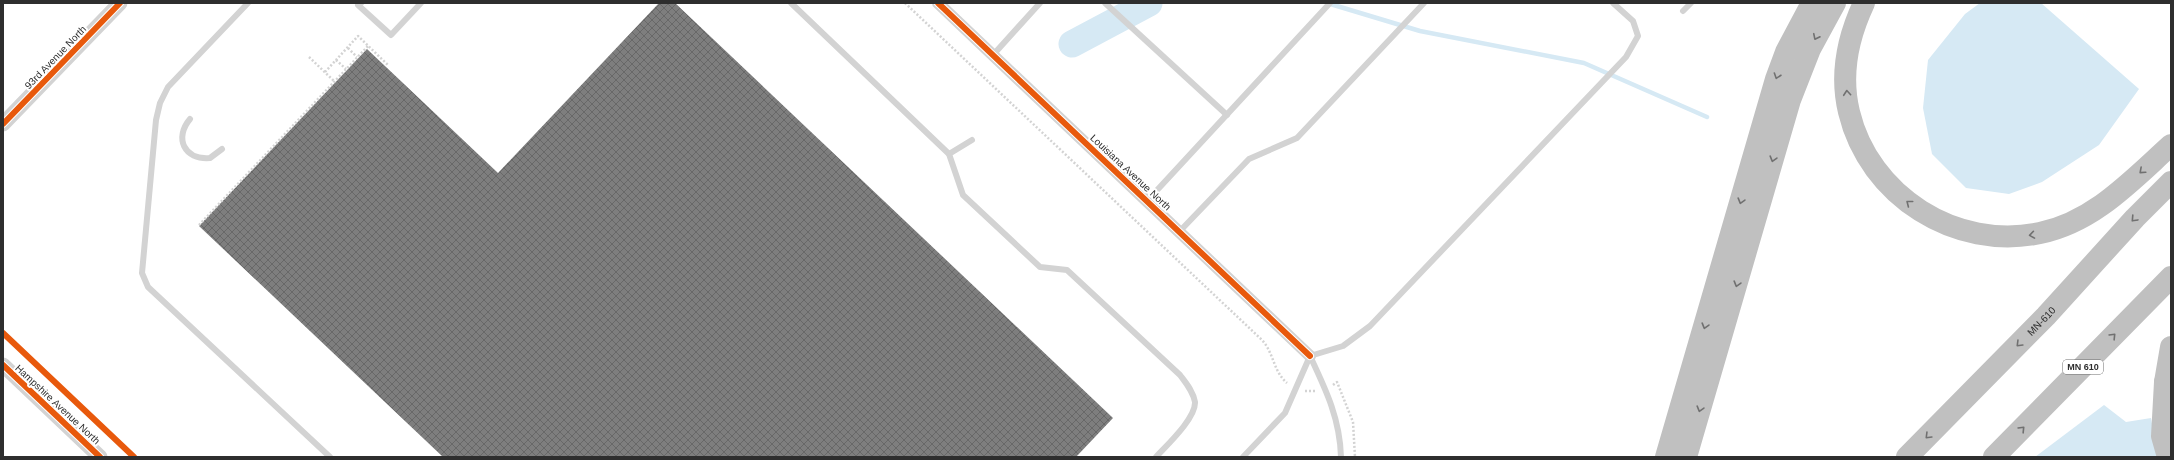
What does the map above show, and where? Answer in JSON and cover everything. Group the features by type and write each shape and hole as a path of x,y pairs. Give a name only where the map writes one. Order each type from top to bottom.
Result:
{"highway":[{"path":"1666,457 1776,79 1786,52 1812,3"},
{"path":"1686,457 1790,100 1810,49 1835,3"},
{"path":"1864,3 1851,34 1847,57 1846,93 1852,122 1868,155 1889,184 1905,200 1932,219 1953,228 1990,236 2024,236 2059,228 2079,220 2098,208 2171,145"},
{"name":"MN-610","path":"1907,457 2046,316 2135,218 2171,182"},
{"name":"MN 610","path":"1994,457 2171,277"},
{"path":"2168,457 2162,436 2165,382 2171,347"},
{"path":"2165,382 2171,417"}],"street":[{"name":"93rd Avenue North","path":"3,124 120,3"},
{"name":"Louisiana Avenue North","path":"938,3 1310,356"},
{"name":"Hampshire Avenue North","path":"3,365 100,457"}],"lane":[{"path":"248,3 168,87 160,103 156,120 142,273 148,287 330,457"},
{"path":"360,3 358,5 391,35 421,3"},
{"path":"791,3 949,154 963,195 1040,267 1067,270 1180,375 1191,390 1195,403 1191,415 1156,457"},
{"path":"993,55 1040,3"},
{"path":"1105,3 1227,115"},
{"path":"1148,201 1330,3"},
{"path":"1180,232 1249,159 1297,138 1424,3"},
{"path":"1244,457 1285,413 1310,356 1342,346 1370,326 1626,57 1638,36 1633,21 1613,3"},
{"path":"1683,11 1691,3"},
{"path":"190,119 185,125 182,139 189,152 195,157 210,158 222,149"},
{"path":"949,154 972,140"},
{"path":"1310,356 1325,389 1340,436 1341,457"}],"path":[{"path":"904,3 1262,340 1272,353 1277,372 1282,379 1296,388 1310,392 1325,389 1337,382 1353,422 1355,457"},
{"path":"325,72 358,36 389,66"},
{"path":"199,225 368,46"},
{"path":"348,48 357,57"},
{"path":"309,57 334,81"},
{"path":"336,60 346,69"}],"water":[{"path":"1980,3 2041,3 2139,89 2099,145 2042,182 2009,194 1966,188 1932,154 1923,108 1928,60 1965,14"},
{"path":"2104,405 2126,422 2151,418 2158,457 2035,457"}],"building":[{"path":"659,3 675,3 1113,418 1076,457 443,457 199,226 367,49 498,173"}],"waterway":[{"path":"1072,44 1149,3"},
{"path":"1327,3 1420,31 1584,63 1707,117"}],"cycle path":[{"path":"3,124 120,3"},
{"path":"938,3 1310,356"},
{"path":"3,333 134,457"},
{"path":"3,365 100,457"}]}
